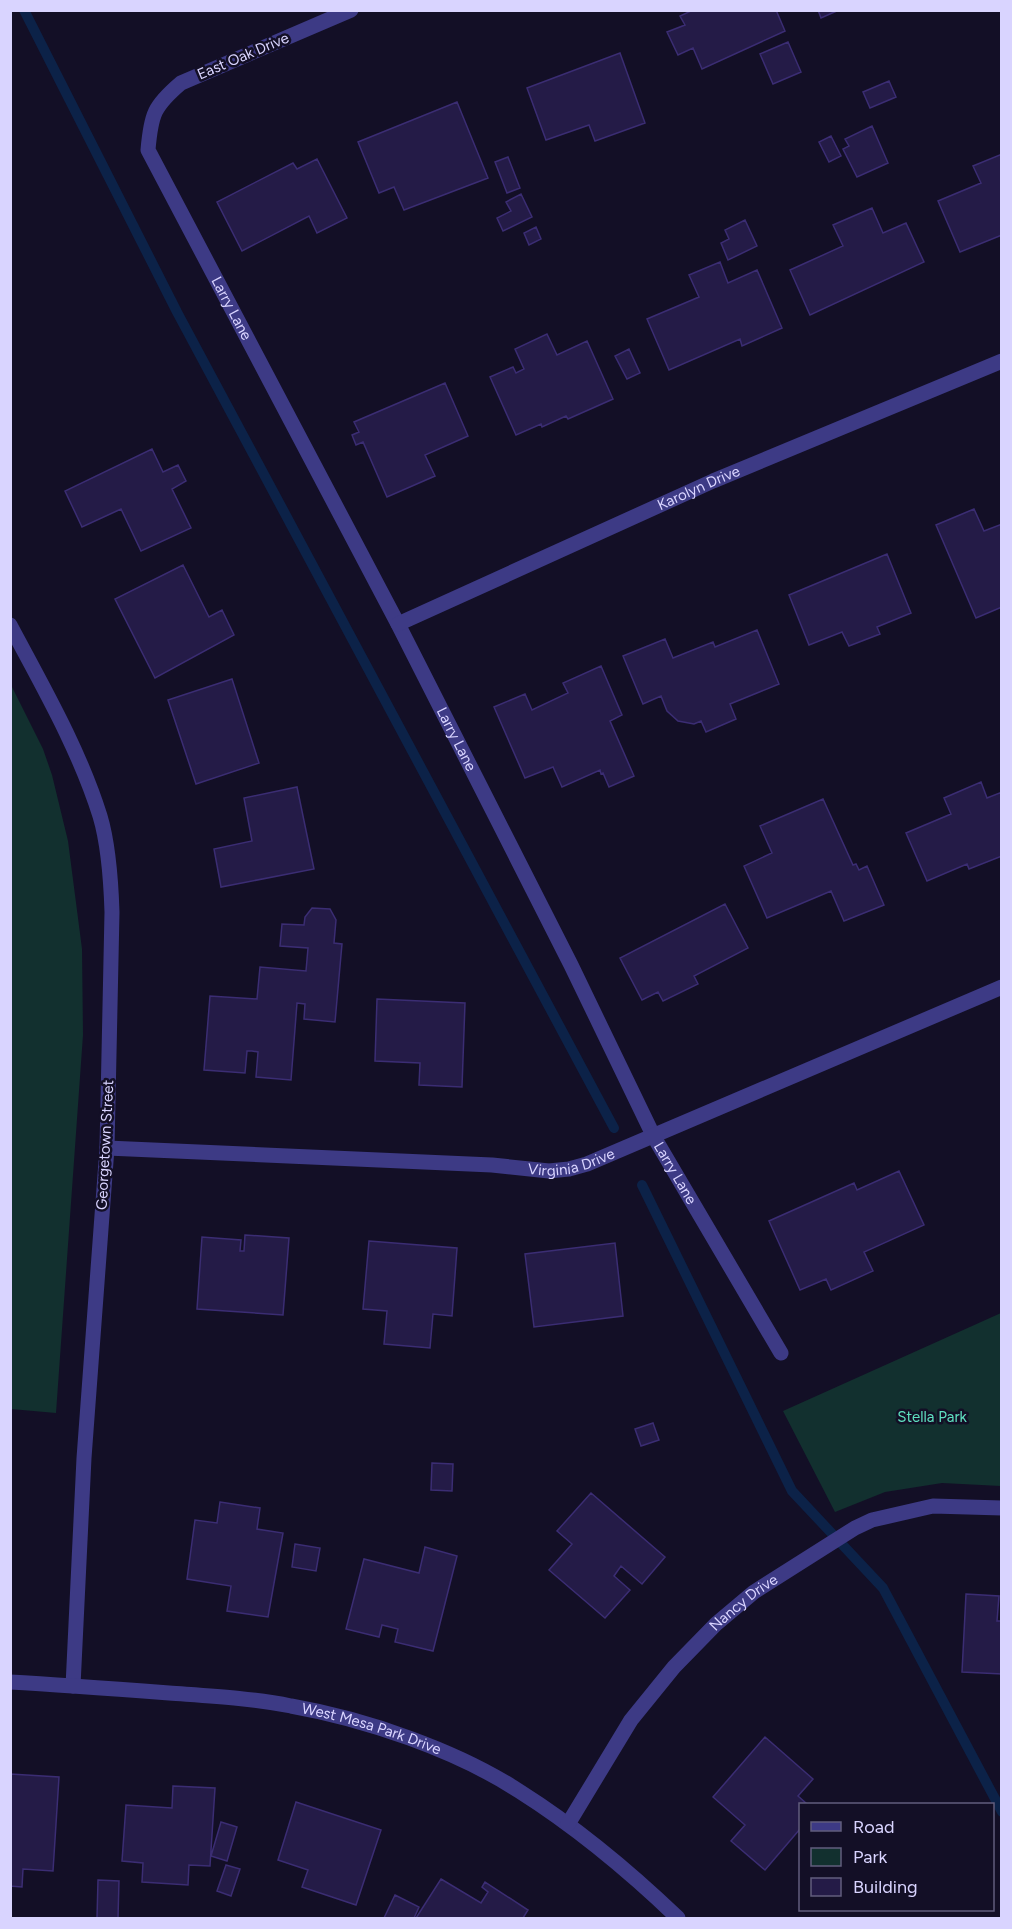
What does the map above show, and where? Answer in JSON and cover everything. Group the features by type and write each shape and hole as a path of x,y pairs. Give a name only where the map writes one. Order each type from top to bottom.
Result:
{"street":[{"name":"East Oak Drive","path":"151,121 162,99 181,82 351,10"},
{"name":"Larry Lane","path":"151,121 148,150 398,624 571,965 654,1137 781,1353"},
{"name":"Karolyn Drive","path":"398,624 712,481 1002,361"},
{"name":"Georgetown Street","path":"10,625 79,759 100,819 110,880 112,912 107,1148 84,1458 73,1686"},
{"name":"Virginia Drive","path":"107,1148 492,1165 549,1171 569,1169 654,1137 1002,987"},
{"name":"Nancy Drive","path":"568,1824 631,1720 674,1667 717,1624 754,1592 855,1528 872,1520 933,1506 1002,1508"},
{"name":"West Mesa Park Drive","path":"10,1682 231,1698 291,1706 351,1719 408,1737 464,1762 517,1790 568,1824 644,1885 678,1918"}],"green space":[{"path":"11,685 43,749 52,775 68,841 82,949 83,1035 56,1413 11,1409"},
{"name":"Stella Park","path":"1001,1313 1001,1486 942,1483 885,1492 835,1512 783,1411"}],"building":[{"path":"693,10 776,10 785,31 702,69 693,48 678,55 667,32 685,25 680,16"},
{"path":"818,10 839,10 821,18"},
{"path":"788,42 801,72 773,84 760,54"},
{"path":"620,53 645,123 595,141 589,125 546,140 527,88"},
{"path":"889,81 896,97 870,108 863,92"},
{"path":"457,102 488,178 404,210 394,187 379,193 358,142"},
{"path":"872,126 888,163 857,177 843,149 849,146 845,139"},
{"path":"831,136 841,156 829,162 819,142"},
{"path":"1002,154 1002,235 960,252 938,201 981,183 973,166"},
{"path":"508,157 520,188 507,193 495,162"},
{"path":"317,159 347,218 317,233 309,216 242,251 217,202 293,163 297,169"},
{"path":"521,194 532,217 503,231 497,218 511,211 506,202"},
{"path":"872,208 883,233 906,223 924,262 810,315 790,270 843,246 833,225"},
{"path":"745,220 757,246 728,260 721,243 729,239 725,230"},
{"path":"536,227 541,239 529,245 524,233"},
{"path":"720,262 728,283 757,270 782,328 742,346 740,339 669,370 647,319 699,297 689,275"},
{"path":"547,334 557,355 587,341 613,399 568,419 566,416 516,435 490,377 513,367 516,373 524,369 515,349"},
{"path":"629,349 640,373 627,379 615,356"},
{"path":"445,383 468,436 425,455 435,476 387,497 363,442 356,445 352,435 359,432 354,422"},
{"path":"152,449 163,472 178,465 186,481 172,489 191,528 141,551 121,509 82,527 65,491"},
{"path":"974,509 984,531 1002,524 1002,607 976,618 936,525"},
{"path":"887,554 911,613 877,627 880,634 849,646 842,632 809,645 789,595"},
{"path":"183,565 209,617 222,610 234,635 155,678 115,599"},
{"path":"757,630 779,684 730,704 736,719 706,732 701,721 694,724 678,721 667,711 661,696 643,704 623,656 665,639 673,658 713,642 715,647"},
{"path":"601,666 622,715 610,721 634,776 609,787 600,770 562,787 553,767 525,778 494,707 525,694 532,710 568,693 563,683"},
{"path":"232,679 259,763 196,784 168,700"},
{"path":"981,782 987,798 1002,792 1002,856 969,869 967,864 927,881 906,833 951,814 944,798"},
{"path":"297,787 314,869 221,887 214,849 252,841 244,798"},
{"path":"823,799 853,865 856,864 859,870 867,866 884,905 844,921 831,891 767,918 744,866 772,853 760,826"},
{"path":"725,904 748,948 694,976 698,984 663,1001 658,992 642,1000 620,958"},
{"path":"312,908 330,909 336,920 334,943 342,944 335,1022 304,1019 305,1004 297,1003 291,1080 256,1077 258,1052 252,1051 247,1051 245,1073 204,1070 210,996 257,999 260,967 306,971 308,948 280,946 282,924 304,925 305,917"},
{"path":"377,999 465,1003 462,1087 419,1085 420,1063 375,1061"},
{"path":"899,1171 924,1225 864,1252 873,1271 831,1290 826,1279 800,1290 769,1221 854,1183 857,1190"},
{"path":"245,1235 289,1238 283,1315 197,1309 202,1237 241,1240 240,1251 244,1251"},
{"path":"369,1241 457,1248 452,1316 433,1314 430,1348 384,1344 387,1311 363,1309"},
{"path":"615,1243 623,1316 534,1327 525,1254"},
{"path":"653,1423 659,1440 641,1446 635,1429"},
{"path":"432,1463 453,1464 452,1491 431,1490"},
{"path":"591,1493 665,1557 642,1584 621,1566 614,1576 630,1590 605,1618 549,1570 572,1544 557,1531"},
{"path":"220,1502 260,1508 257,1529 283,1533 268,1617 227,1611 231,1586 187,1579 195,1520 217,1523"},
{"path":"295,1544 320,1548 316,1571 292,1567"},
{"path":"425,1547 457,1556 433,1651 395,1642 398,1629 382,1625 379,1637 346,1629 364,1559 419,1573"},
{"path":"966,1594 999,1596 997,1621 1002,1621 1002,1674 962,1672"},
{"path":"765,1737 813,1779 798,1796 806,1803 799,1803 799,1830 765,1870 731,1841 745,1825 713,1797"},
{"path":"10,1774 59,1777 53,1871 23,1869 22,1887 10,1886"},
{"path":"173,1786 215,1788 210,1866 189,1865 188,1885 142,1882 143,1863 122,1861 126,1805 172,1808"},
{"path":"296,1802 381,1830 356,1905 302,1887 308,1870 278,1860"},
{"path":"221,1822 237,1827 227,1861 211,1856"},
{"path":"226,1865 240,1869 231,1896 217,1891"},
{"path":"441,1879 481,1903 488,1892 482,1887 485,1882 528,1910 523,1918 416,1918"},
{"path":"98,1880 119,1881 118,1918 97,1918"},
{"path":"395,1895 419,1907 414,1918 384,1918"}],"waterway":[{"path":"24,10 177,312 614,1128"},
{"path":"642,1185 792,1491 883,1588 1002,1812"}]}
